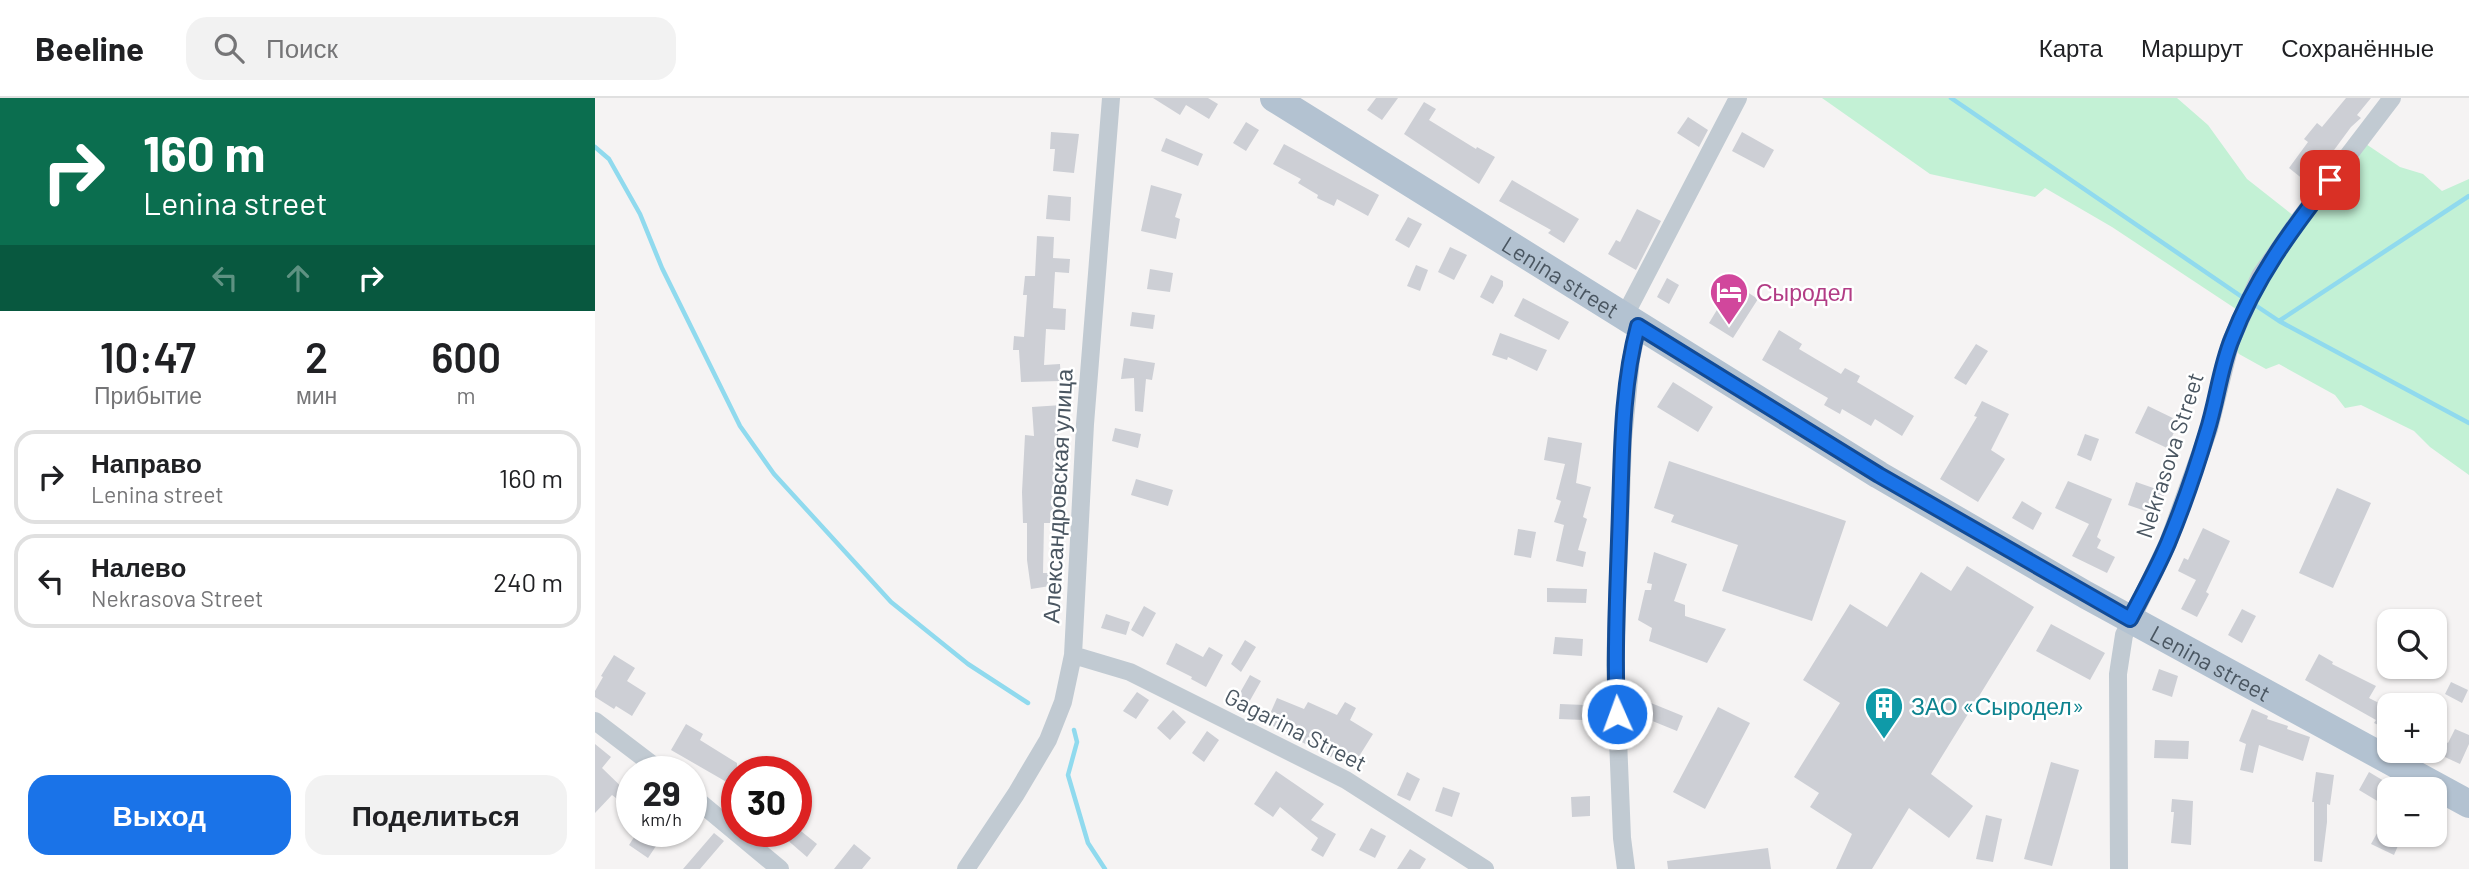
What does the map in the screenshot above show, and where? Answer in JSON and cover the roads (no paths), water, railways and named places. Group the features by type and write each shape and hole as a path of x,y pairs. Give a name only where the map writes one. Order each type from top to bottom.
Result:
{"main road":[{"name":"Lenina street","path":"1274,98 1879,475 2130,619 2469,804"}],"street":[{"name":"Александровская улица","path":"966,869 1048,740 1063,702 1073,655 1085,424 1111,98"},
{"path":"1626,869 1622,838 1615,664 1623,439 1631,359 1631,321 1738,98"},
{"name":"Nekrasova Street","path":"2119,869 2118,674 2124,635 2168,543 2209,429 2231,341 2260,276 2392,98"},
{"name":"Gagarina Street","path":"1073,655 1130,672 1346,780 1485,869"},
{"path":"595,721 641,756"},
{"path":"707,808 780,869"}],"waterway":[{"path":"1951,98 2245,299"},
{"path":"595,147 609,159 640,214 662,268 740,426 774,474 891,602 968,664 1028,703"},
{"path":"2279,321 2469,196"},
{"path":"2252,303 2279,321 2469,423"},
{"path":"1074,730 1077,742 1068,775 1088,843 1105,869"}],"place":[{"name":"Сыродел","path":"1729,326"},
{"name":"ЗАО «Сыродел»","path":"1884,740"}]}
